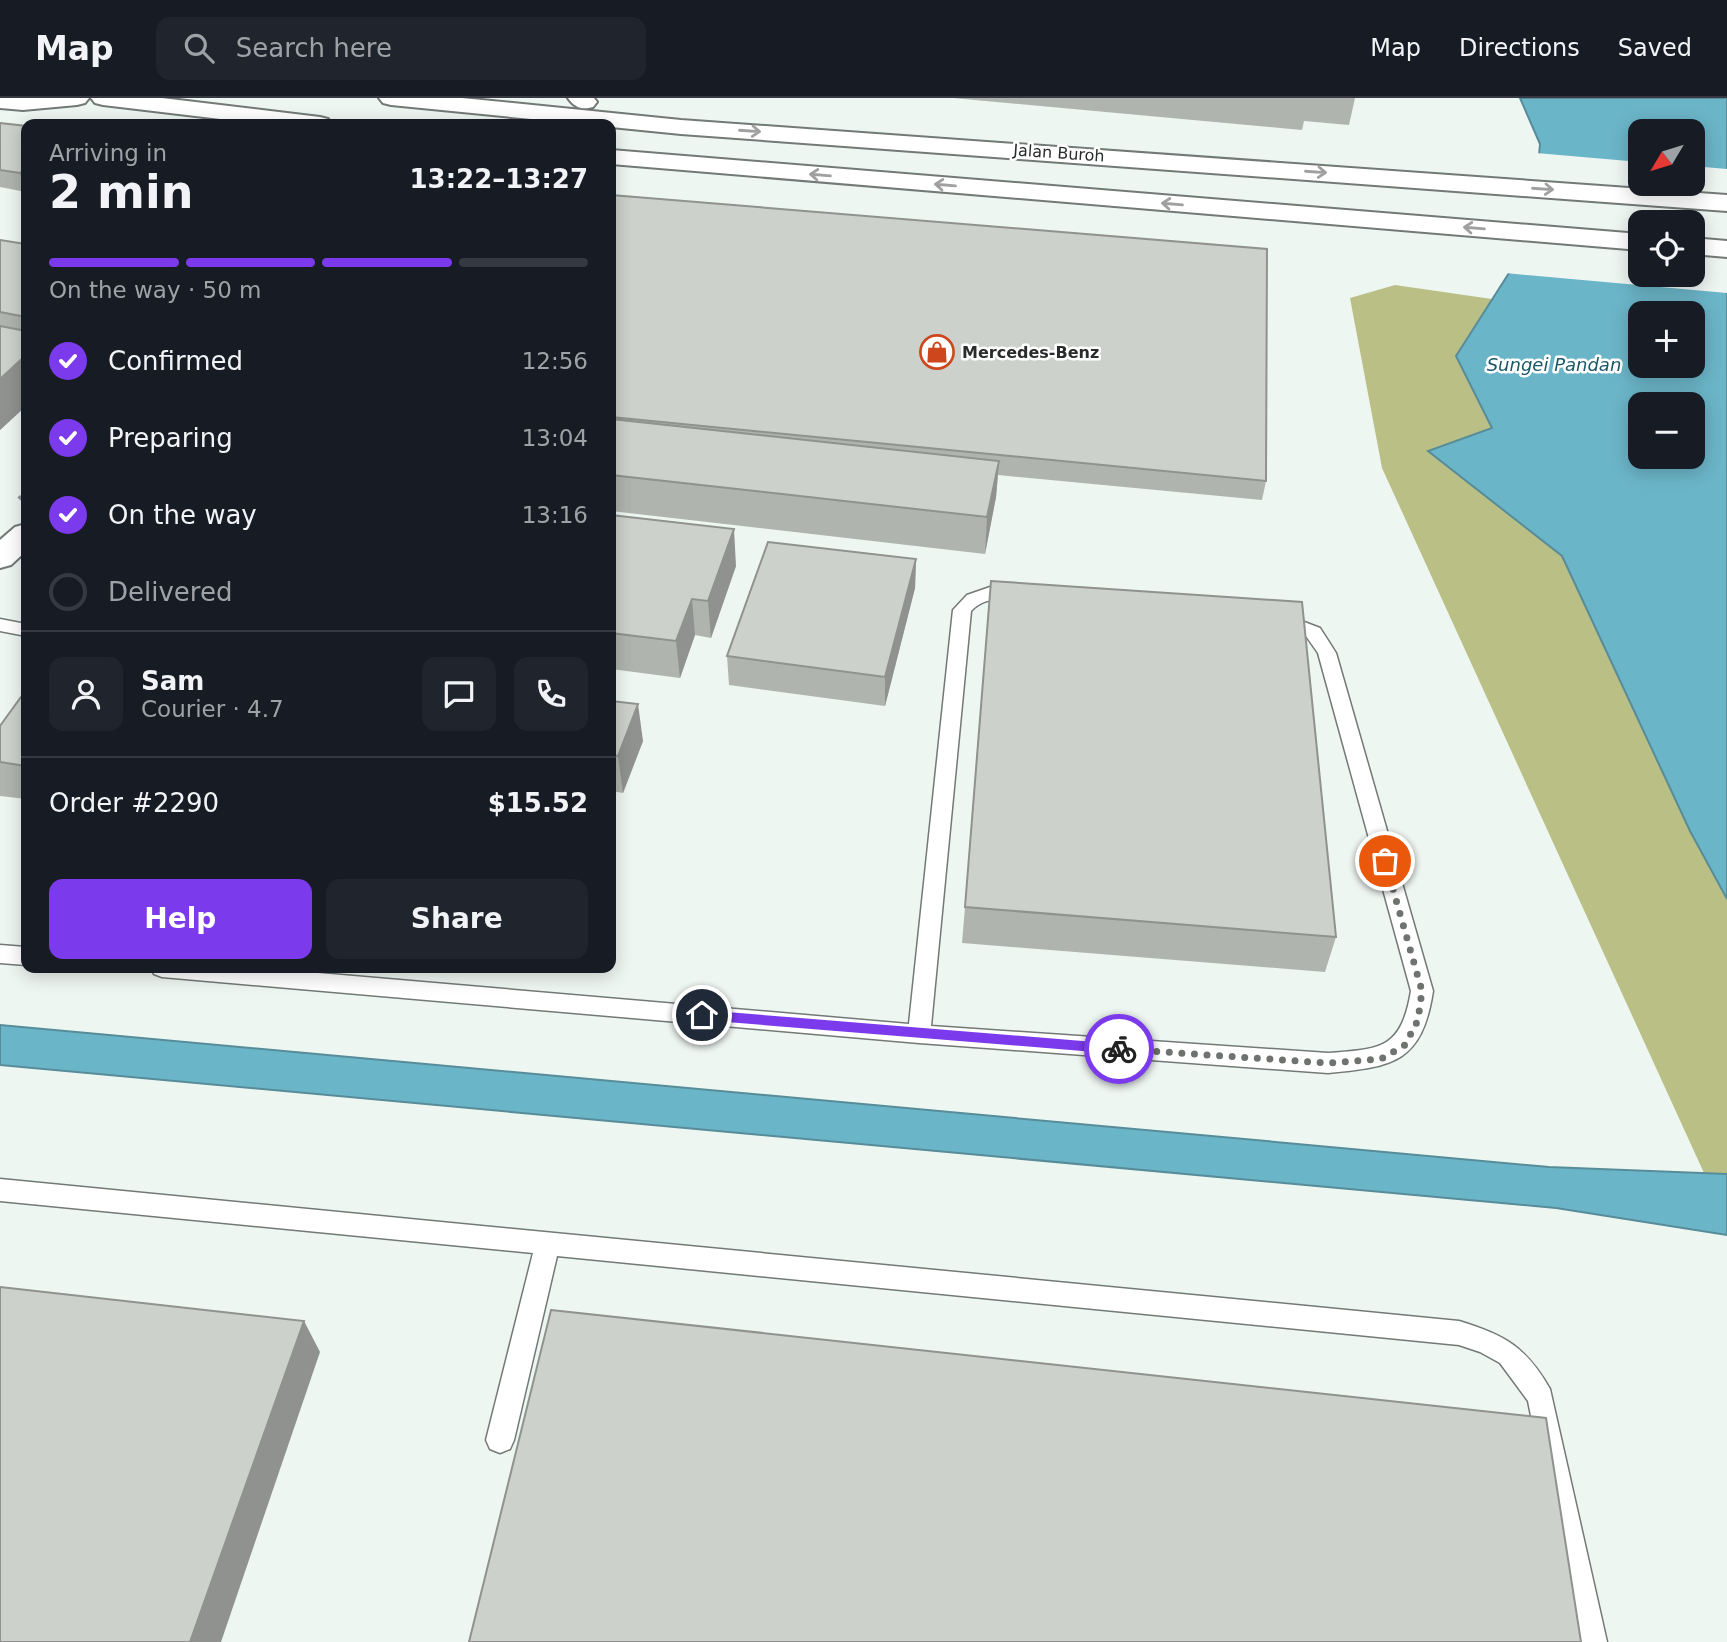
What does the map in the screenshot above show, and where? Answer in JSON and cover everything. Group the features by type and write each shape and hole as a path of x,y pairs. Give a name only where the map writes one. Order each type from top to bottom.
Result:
{"main road":[{"path":"0,101 35,103 77,98"},
{"path":"103,98 278,119"},
{"name":"Jalan Buroh","path":"391,98 601,119"},
{"path":"548,98 583,100 673,116 681,127"},
{"name":"Jalan Buroh","path":"616,120 1727,203"},
{"path":"616,157 1628,241"},
{"path":"1705,247 1727,249"},
{"path":"0,558 21,539"}],"lane":[{"path":"919,1034 962,610 969,600 979,594 998,591 1039,594"},
{"path":"219,973 919,1034 1328,1063 1381,1059 1405,1045 1418,1020 1422,991 1327,653 1313,632 1293,622 1261,614"},
{"path":"0,625 21,629"},
{"path":"0,954 21,956"},
{"path":"0,1190 1459,1333 1490,1341 1522,1364 1541,1398 1592,1642"},
{"path":"500,1440 548,1244"}],"green space":[{"path":"1395,285 1492,299 1456,356 1492,428 1429,451 1562,556 1690,831 1727,899 1727,1174 1704,1173 1382,468 1350,298"}],"water":[{"name":"Sungei Pandan","path":"1520,98 1727,98 1727,899 1690,831 1562,556 1428,451 1492,428 1456,356 1532,237 1540,144"},
{"path":"0,1025 1549,1167 1727,1174 1727,1235 1556,1208 0,1065"}],"pier":[{"path":"1536,153 1628,161 1628,196 1705,196 1705,167 1727,169 1727,293 1660,287 1705,287 1705,210 1628,210 1628,284 1505,273 1529,236"}],"building":[{"path":"0,123 21,125 21,172 0,170"},
{"name":"Mercedes-Benz","path":"616,195 1267,249 1266,481 616,417"},
{"path":"0,240 21,243 21,316 0,312"},
{"path":"0,326 21,330 21,360 0,379"},
{"path":"616,420 999,461 987,517 616,476"},
{"path":"616,516 734,529 708,601 692,599 676,641 616,634"},
{"path":"768,542 916,559 885,677 727,656"},
{"path":"991,581 1302,602 1336,937 965,907"},
{"path":"21,697 21,765 0,762 0,726"},
{"path":"616,702 638,704 618,756"},
{"path":"0,1287 304,1321 190,1642 0,1642"},
{"path":"551,1310 1546,1418 1581,1642 469,1642"}],"way so far":[{"path":"1119,1049 1328,1063 1381,1059 1405,1045 1418,1020 1422,991 1385,861"}],"place":[{"name":"Mercedes-Benz","path":"937,352"}],"route":[{"path":"702,1015 1119,1049"}]}
